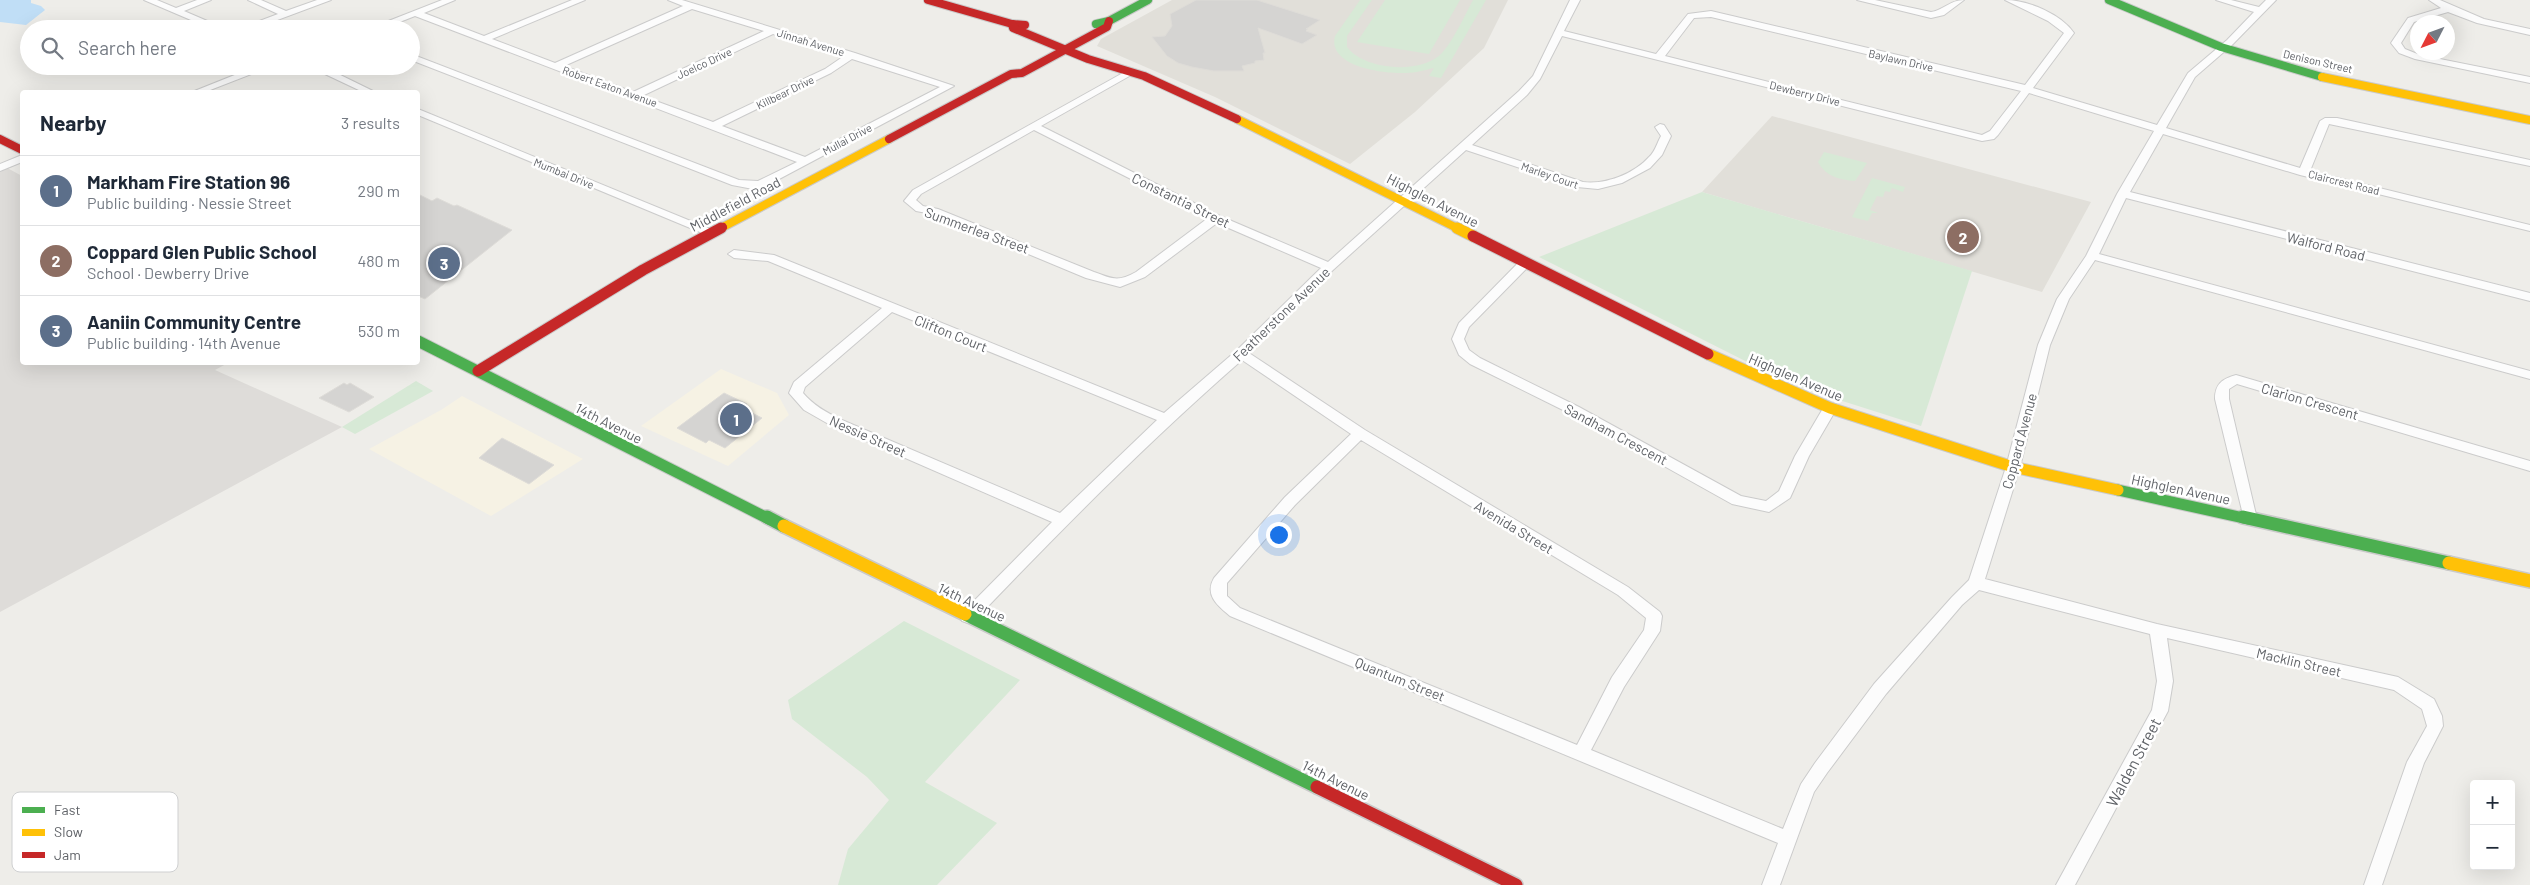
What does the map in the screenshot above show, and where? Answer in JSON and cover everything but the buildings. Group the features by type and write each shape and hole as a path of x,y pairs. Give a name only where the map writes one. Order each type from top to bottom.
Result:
{"street":[{"path":"149,0 198,20"},
{"path":"175,11 206,0"},
{"path":"253,0 286,14"},
{"path":"269,20 326,0"},
{"path":"397,20 450,0"},
{"path":"482,40 580,0"},
{"name":"Jinnah Avenue","path":"673,0 949,86"},
{"name":"Highglen Avenue","path":"928,0 1012,24 1013,28 1097,53 1100,61 1230,115 1718,360 1830,408 2013,467 2250,519 2380,550 2530,581"},
{"name":"Middlefield Road","path":"478,371 643,270 1011,74 1022,73 1097,23 1109,21 1148,0"},
{"name":"Featherstone Avenue","path":"968,617 1062,520 1166,419 1241,354 1329,267 1465,146 1537,77 1575,0"},
{"path":"1862,0 1931,15 1941,13 1959,0"},
{"name":"Dewberry Drive","path":"1560,33 1982,138 1990,137 2069,30 2057,22 2010,0"},
{"name":"Denison Street","path":"2109,0 2223,47 2287,67 2530,120"},
{"path":"2222,0 2261,11"},
{"name":"Coppard Avenue","path":"1771,885 1808,789 1821,768 1880,689 1976,583 2013,467 2044,345 2052,322 2067,293 2092,256 2123,194 2191,75 2271,0"},
{"path":"2434,0 2447,9 2487,23 2530,32"},
{"path":"556,66 691,6"},
{"path":"2447,9 2411,20 2396,43 2397,47 2401,51 2433,60 2530,80"},
{"name":"Robert Eaton Avenue","path":"415,13 482,40 636,95 805,161"},
{"name":"Baylawn Drive","path":"1658,57 1691,16 1711,14 2026,89 2160,129"},
{"name":"Joelco Drive","path":"636,95 773,30"},
{"name":"Killbear Drive","path":"716,126 828,71 852,55"},
{"name":"Mullai Drive","path":"420,60 753,186 762,184 949,86"},
{"name":"Summerlea Street","path":"1130,72 917,192 910,201 920,209 934,211 1090,275 1123,283 1149,268 1180,242 1216,218"},
{"path":"202,90 243,75"},
{"path":"333,75 366,90"},
{"name":"Mumbai Drive","path":"420,113 711,233"},
{"path":"2304,172 2325,121 2337,121 2530,163"},
{"name":"Constantia Street","path":"1035,127 1216,218 1329,267"},
{"name":"Marley Court","path":"1465,146 1581,185 1597,187 1629,175 1653,160 1666,136 1660,127"},
{"name":"Claircrest Road","path":"2160,129 2304,172 2530,228"},
{"path":"0,139 20,149"},
{"path":"0,168 20,159"},
{"name":"Walford Road","path":"2123,194 2530,297"},
{"name":"Clifton Court","path":"734,254 770,258 1166,419"},
{"path":"2092,256 2530,375"},
{"name":"Sandham Crescent","path":"1525,263 1463,326 1458,339 1464,352 1475,361 1574,410 1736,500 1769,507 1785,494 1802,456 1830,408"},
{"name":"Nessie Street","path":"890,308 798,385 796,393 802,402 812,410 837,423 1062,520"},
{"name":"14th Avenue","path":"420,343 612,441 1516,885"},
{"name":"Avenida Street","path":"1241,354 1360,433 1623,591 1654,616 1652,632 1618,682 1581,753"},
{"name":"Clarion Crescent","path":"2250,519 2222,399 2222,388 2228,382 2236,379 2530,466"},
{"name":"Quantum Street","path":"1360,433 1290,501 1219,582 1219,598 1235,612 1788,839"},
{"name":"Macklin Street","path":"1976,583 2157,630 2398,684 2428,704 2434,716 2436,726 2416,762 2373,885"},
{"name":"Walden Street","path":"2065,885 2160,711 2165,697 2165,680 2162,647 2157,630"}],"shaded area":[{"path":"1172,0 1508,0 1484,48 1415,112 1350,164 1215,97 1097,46 1101,39"},
{"path":"1772,116 2091,202 2042,292 1702,192"},
{"path":"0,164 20,175 20,365 224,365 215,370 342,427 0,612"},
{"path":"721,369 777,393 789,415 728,466 641,426"},
{"path":"462,396 583,459 491,516 369,449 441,410"}],"green space":[{"path":"1360,0 1372,0 1347,36 1347,47 1355,55 1366,61 1379,65 1407,67 1421,65 1433,60 1442,53 1459,28 1473,0 1486,0 1441,78 1429,76 1434,68 1410,73 1385,72 1360,67 1348,62 1340,55 1335,47 1335,36"},
{"path":"1385,0 1460,0 1429,54 1357,42"},
{"path":"1824,152 1867,163 1855,181 1844,180 1829,174 1821,167 1818,162"},
{"path":"1872,178 1905,187 1903,192 1892,188 1890,192 1885,191 1883,197 1877,196 1870,210 1878,213 1872,213 1868,221 1852,217"},
{"path":"1702,192 1972,271 1921,426 1811,391 1771,374 1539,257"},
{"path":"416,381 433,391 355,434 342,427"},
{"path":"904,621 1020,680 925,782 997,823 937,885 838,885 848,849 889,800 867,777 792,719 788,700"}],"water":[{"path":"0,0 31,0 31,3 41,6 45,10 32,20 20,20 20,24 0,22"}],"traffic: fast":[{"path":"1096,24 1109,21 1148,0"},
{"path":"2109,0 2221,47 2322,77"},
{"path":"420,342 612,441 784,526"},
{"path":"2118,490 2449,563"},
{"path":"965,614 1317,787"}],"traffic: slow":[{"path":"2322,77 2530,120"},
{"path":"1237,119 1473,236"},
{"path":"723,227 889,139"},
{"path":"1708,354 1830,408 2013,467 2118,490"},
{"path":"784,526 965,614"},
{"path":"2449,563 2530,581"}],"traffic: jam":[{"path":"928,0 1012,24 1025,25"},
{"path":"889,139 1011,74 1022,73 1107,27 1109,21"},
{"path":"1012,24 1013,28 1088,59 1124,68 1164,84 1237,119"},
{"path":"0,139 20,149"},
{"path":"478,371 643,270 723,227"},
{"path":"1473,236 1708,354"},
{"path":"1317,787 1516,885"}],"place":[{"name":"Coppard Glen Public School","path":"1963,237"},
{"name":"Aaniin Community Centre","path":"444,263"},
{"name":"Markham Fire Station 96","path":"736,419"}]}
